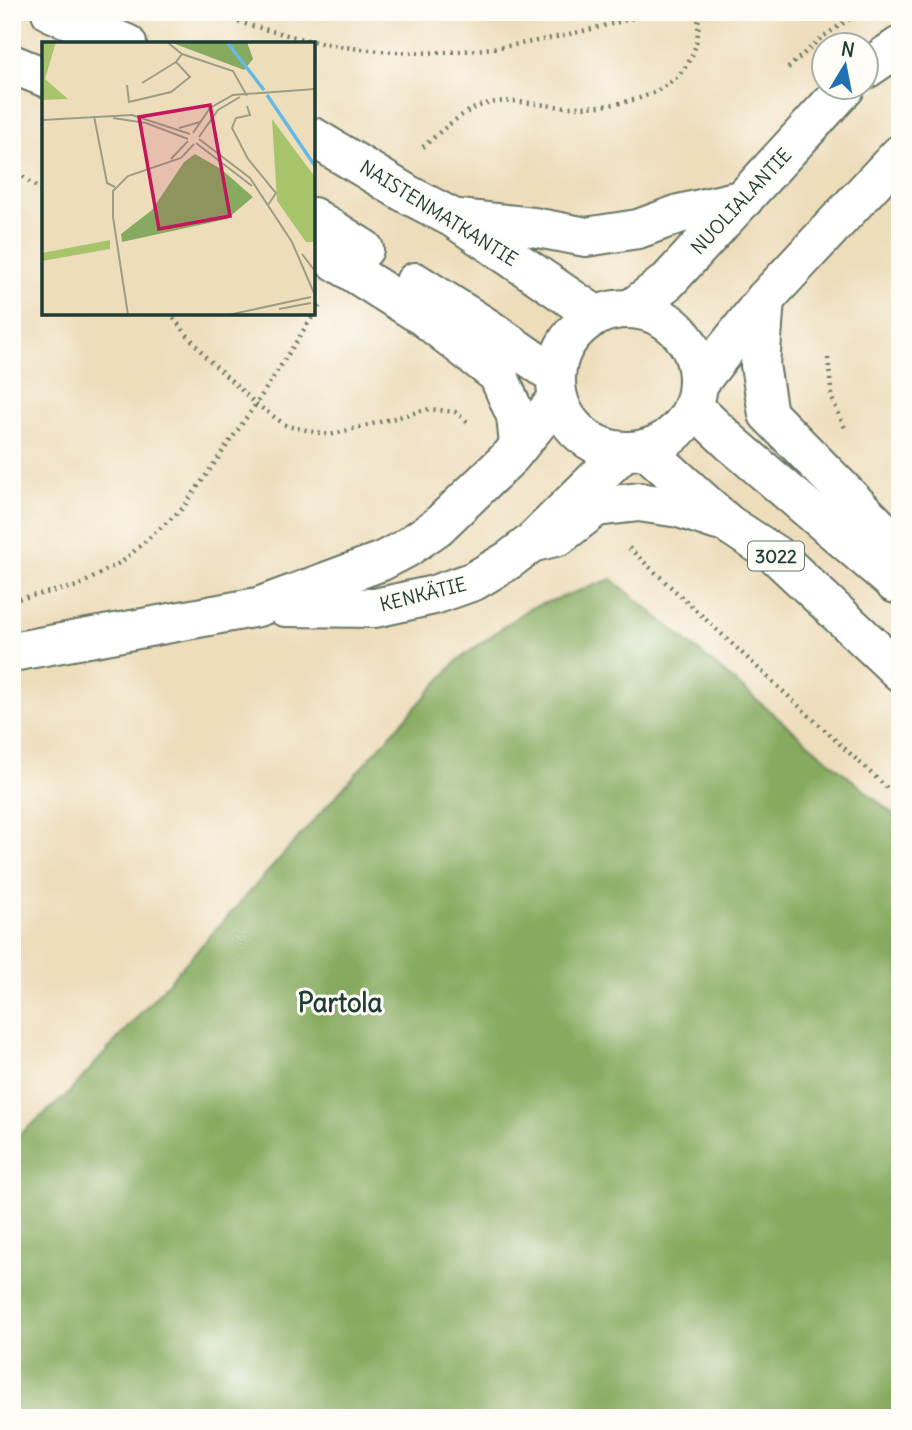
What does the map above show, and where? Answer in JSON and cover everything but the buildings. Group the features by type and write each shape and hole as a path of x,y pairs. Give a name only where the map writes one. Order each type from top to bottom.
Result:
{"main road":[{"path":"51,12 122,42"},
{"path":"880,60 900,46"},
{"path":"12,64 42,76"},
{"name":"NUOLIALANTIE","path":"614,312 668,281 832,102"},
{"name":"NAISTENMATKANTIE","path":"315,138 614,312"},
{"path":"696,395 696,363 687,342 672,326 653,314 614,312 572,335 561,354 557,387 567,419 582,435 601,446 634,451 665,441 682,426 696,395 765,299 900,154"},
{"path":"453,218 533,227 586,237 638,229 680,214 744,199"},
{"path":"315,218 489,329 557,387"},
{"path":"315,248 424,317 498,375 516,416 519,445"},
{"path":"765,299 760,365 768,414 879,527 897,586"},
{"name":"KENKÄTIE","path":"12,652 258,607 352,574 405,549 437,527 519,445 557,387"},
{"name":"3022","path":"696,395 730,442 897,586"},
{"name":"KENKÄTIE","path":"258,607 375,608 434,595 474,581 531,543 634,451"},
{"name":"3022","path":"634,451 728,524 777,556 900,671"},
{"path":"531,543 559,536 596,507 639,502 679,509 728,524"}],"path":[{"path":"212,12 315,42 372,52 430,53 524,45 655,12"},
{"path":"423,147 453,121 488,103 572,107 613,105 646,98 682,73 691,59 698,33 698,12"},
{"path":"788,68 821,38 860,12"},
{"path":"12,168 42,191"},
{"path":"315,314 327,296"},
{"path":"171,315 206,357 256,404"},
{"path":"12,600 78,586 123,562 183,508 315,315"},
{"path":"828,358 832,399 847,432"}],"green space":[{"path":"612,579 900,820 900,1418 12,1418 12,1141 68,1094 458,660 528,609"}],"district":[{"name":"Partola","path":"340,1002"}]}
